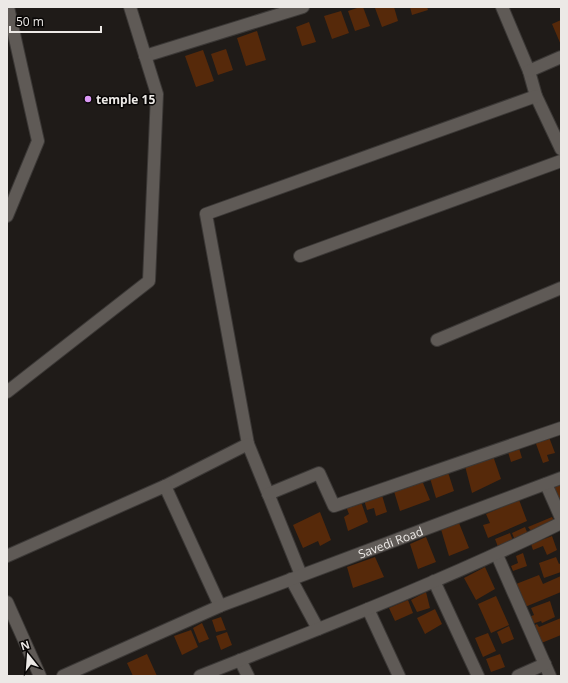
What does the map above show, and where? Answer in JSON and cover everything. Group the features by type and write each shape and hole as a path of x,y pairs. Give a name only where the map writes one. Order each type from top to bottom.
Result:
{"street":[{"path":"7,216 38,141 8,7"},
{"path":"7,392 149,281 157,94 130,7"},
{"path":"145,56 303,7"},
{"path":"502,7 529,71 536,96 561,149"},
{"path":"529,71 561,57"},
{"path":"318,629 296,577 268,494 248,444 206,214 536,96"},
{"path":"300,256 561,161"},
{"path":"437,340 561,288"},
{"path":"268,494 319,473 334,506 561,428"},
{"path":"7,556 165,486 248,444"},
{"name":"Savedi Road","path":"63,676 220,606 561,478"},
{"path":"546,484 561,518"},
{"path":"165,486 220,606"},
{"path":"200,676 368,609 496,555 561,523"},
{"path":"496,555 550,676"},
{"path":"434,581 478,676"},
{"path":"7,602 40,676"},
{"path":"368,609 399,676"},
{"path":"240,660 248,676"},
{"path":"518,676 545,664"}],"building":[{"path":"363,7 370,26 355,31 348,11"},
{"path":"394,7 398,21 382,27 375,8"},
{"path":"410,7 427,7 428,10 412,15"},
{"path":"341,11 349,33 332,39 324,16"},
{"path":"561,20 561,45 552,24"},
{"path":"309,22 316,42 302,46 296,27"},
{"path":"257,31 266,60 246,66 237,38"},
{"path":"226,49 233,70 218,75 211,54"},
{"path":"203,50 214,81 196,87 185,56"},
{"path":"549,437 555,453 547,455 549,461 543,463 535,441"},
{"path":"519,448 522,458 511,462 508,452"},
{"path":"492,453 501,479 472,493 464,462"},
{"path":"447,469 454,491 436,498 429,475"},
{"path":"421,478 430,500 400,511 393,488"},
{"path":"560,484 561,503 557,504 551,488"},
{"path":"381,492 387,512 376,516 374,508 367,510 364,500"},
{"path":"518,497 527,521 488,538 483,525 490,523 486,514 500,508 499,504"},
{"path":"360,499 368,522 348,531 344,517 349,514 345,504"},
{"path":"320,512 331,540 320,546 318,541 303,548 293,525"},
{"path":"552,517 556,524 534,535 528,527"},
{"path":"448,522 450,526 459,523 469,548 449,556 440,526"},
{"path":"525,527 529,537 516,543 512,533"},
{"path":"510,533 515,546 500,552 495,539"},
{"path":"552,536 557,550 547,555 543,546 533,550 531,544"},
{"path":"426,537 436,562 418,569 410,544"},
{"path":"523,553 527,566 513,571 511,566 518,563 516,556"},
{"path":"375,557 384,577 353,588 347,567"},
{"path":"556,557 559,564 561,563 561,572 544,578 539,563"},
{"path":"485,567 495,589 476,600 464,578"},
{"path":"539,575 543,584 561,576 561,592 525,607 516,584"},
{"path":"426,592 430,608 417,612 411,600"},
{"path":"496,596 509,625 491,633 478,604"},
{"path":"408,600 413,613 395,621 389,608"},
{"path":"550,601 555,617 542,623 541,621 532,624 529,617 534,615 531,608"},
{"path":"435,609 442,624 425,634 417,618"},
{"path":"221,617 226,630 216,632 212,620"},
{"path":"561,618 561,635 539,644 531,627 537,624 539,627"},
{"path":"202,623 209,639 199,643 193,628"},
{"path":"509,626 514,639 502,644 497,632"},
{"path":"191,630 198,647 182,655 174,636"},
{"path":"227,632 232,645 221,650 216,636"},
{"path":"488,633 496,651 483,657 475,638"},
{"path":"147,654 157,676 133,676 127,663"},
{"path":"500,654 505,667 491,672 486,659"}],"place":[{"name":"temple 15","path":"88,99"}]}
